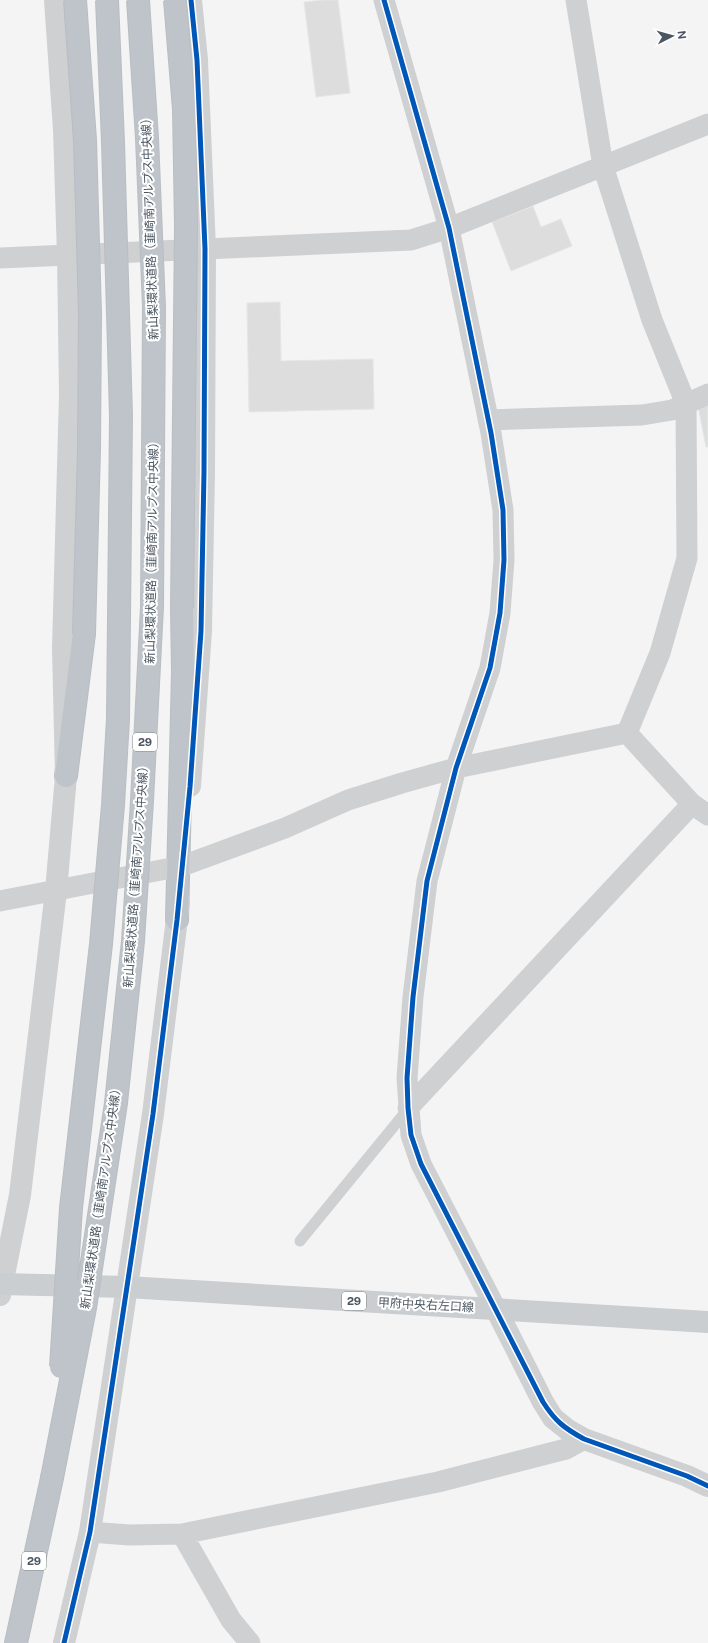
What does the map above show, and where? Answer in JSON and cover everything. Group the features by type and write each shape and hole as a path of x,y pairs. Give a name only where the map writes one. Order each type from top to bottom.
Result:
{"highway":[{"path":"66,776 84,634 89,450 90,313 85,140 75,0"},
{"name":"新山梨環状道路（韮崎南アルプス中央線）","path":"52,1478 64,1345 72,1208 101,944 113,805 118,718 120,408 113,149 107,0"},
{"name":"新山梨環状道路（韮崎南アルプス中央線）","path":"16,1643 52,1478 85,1308 116,1103 133,941 152,607 154,308 147,138 138,0"},
{"path":"175,0 184,109 186,218 180,867 176,920"}],"main road":[{"name":"甲府中央右左口線","path":"1,1288 127,1287 708,1322"}],"street":[{"path":"1,1288 20,1195 56,891 66,776 63,648 70,394 64,130 55,0"},
{"path":"180,867 190,787 201,631 204,472 205,249 197,60 191,0"},
{"path":"384,0 449,228 488,420 503,510 504,560 500,614 490,668 456,768 427,881 413,997 407,1078 411,1135 421,1164 543,1402 554,1418 568,1430 584,1439 687,1476 708,1486"},
{"path":"576,0 603,166 652,320 686,404 687,558 660,653 627,733"},
{"path":"0,258 411,240 449,228 708,124"},
{"path":"488,420 642,415 672,410 708,394"},
{"path":"0,901 180,867 285,828 348,800 402,783 456,768 627,733"},
{"path":"408,1108 700,809 627,733"},
{"path":"64,1643 90,1532 153,1114 176,920"},
{"path":"90,1532 129,1535 182,1534 438,1482 566,1450 584,1439"},
{"path":"182,1534 231,1620 250,1643"}],"lane":[{"path":"300,1241 408,1108"}],"building":[{"path":"338,0 350,93 316,97 304,2"},
{"path":"533,206 541,227 561,219 572,246 511,271 492,222"},
{"path":"280,302 281,361 373,359 374,409 249,412 247,303"},
{"path":"708,404 708,447 706,447 698,406"}],"cycle path":[{"path":"64,1643 90,1532 153,1114 177,920 190,787 201,631 204,472 205,249 197,60 191,0"},
{"path":"384,0 449,228 491,433 503,510 504,560 500,613 490,668 456,768 427,881 413,997 407,1078 411,1135 421,1164 543,1402 556,1419 565,1427 584,1439 687,1476 708,1486"}]}
